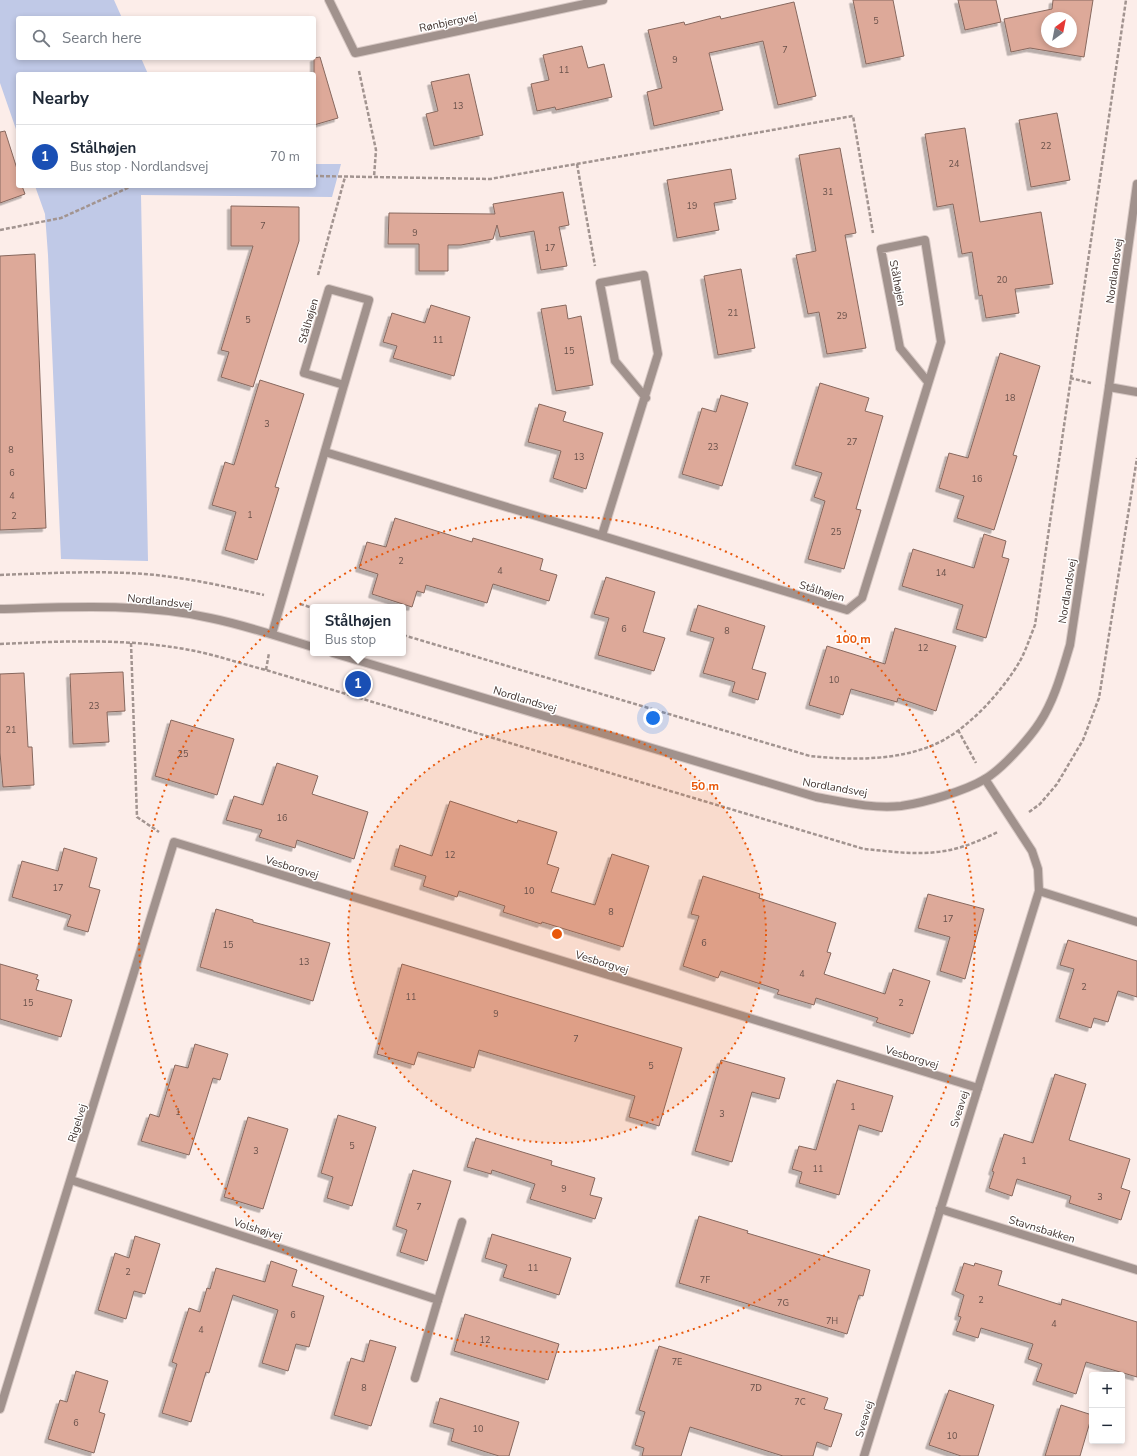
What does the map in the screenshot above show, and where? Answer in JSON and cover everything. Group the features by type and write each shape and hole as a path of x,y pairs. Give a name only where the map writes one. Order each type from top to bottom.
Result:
{"street":[{"path":"329,0 355,53"},
{"name":"Rønbjergvej","path":"355,53 603,0"},
{"name":"Nordlandsvej","path":"344,656 816,797 858,805 901,806 942,797 985,779 1012,755 1040,722 1059,683 1070,645 1109,387 1137,184"},
{"name":"Stålhøjen","path":"325,452 847,610 862,598 941,342 926,240 880,249 900,348 928,382"},
{"path":"602,535 646,398 658,354 644,275 600,283 615,361 646,398"},
{"name":"Stålhøjen","path":"272,634 369,300 329,289 304,373 344,384"},
{"path":"1109,387 1137,392"},
{"name":"Nordlandsvej","path":"0,609 99,606 153,610 210,618 272,634 310,646"},
{"name":"Sveavej","path":"864,1456 1039,891 1038,869 1032,851 985,779"},
{"name":"Vesborgvej","path":"174,842 978,1088"},
{"name":"Rigelvej","path":"0,1409 174,842"},
{"path":"1039,891 1137,922"},
{"name":"Volshøjvej","path":"71,1180 438,1300"},
{"name":"Stavnsbakken","path":"940,1209 1137,1270"},
{"path":"415,1378 462,1222"}],"path":[{"path":"355,53 376,150 374,177"},
{"path":"316,176 490,179 853,116 874,241 880,249"},
{"path":"577,164 596,270 600,283"},
{"path":"329,289 315,285 346,177"},
{"path":"0,230 61,218 128,188"},
{"path":"0,644 69,641 131,643 195,651 266,670 864,849 901,852 938,852 975,843 1014,824 1040,804 1057,784 1083,740 1099,698 1137,458"},
{"path":"0,575 83,572 156,575 220,585 282,598 310,607"},
{"path":"131,643 136,817 174,842"},
{"path":"958,730 985,779"}],"shaded area":[{"path":"0,0 114,0 121,16 16,16 16,60 142,60 147,72 16,72 16,129 0,83"},
{"path":"316,164 341,164 332,197 141,195 148,561 61,559 45,214 36,188 316,188"}],"building":[{"path":"853,0 893,0 904,56 866,64"},
{"path":"958,0 996,0 1001,22 965,30"},
{"path":"1053,0 1093,0 1084,57 1030,48 1011,52 1004,19 1052,9"},
{"path":"794,2 816,96 778,105 763,41 709,53 723,110 654,126 647,92 662,88 648,30 684,22 685,25 720,16 721,19"},
{"path":"582,46 588,68 604,64 612,97 556,110 555,107 537,111 531,84 549,80 543,55"},
{"path":"320,57 338,118 316,124 316,72 314,72 314,60 316,60 316,58"},
{"path":"469,74 483,135 434,146 426,114 438,111 431,82"},
{"path":"1057,113 1070,180 1031,187 1019,120"},
{"path":"965,128 980,222 1041,212 1053,284 1015,289 1019,313 986,318 982,295 979,296 972,252 962,254 953,204 937,207 925,134"},
{"path":"5,131 16,166 16,188 23,188 25,194 0,203 0,132"},
{"path":"840,148 856,233 845,235 866,348 827,354 819,312 808,314 796,255 816,251 799,155"},
{"path":"731,169 736,199 714,203 719,230 677,238 667,180"},
{"path":"563,192 569,225 559,227 567,266 541,270 534,231 500,237 497,225 493,239 461,245 448,245 448,271 419,271 419,244 388,244 389,213 495,214 493,204"},
{"path":"231,206 299,207 299,241 253,387 221,377 229,352 221,350 253,246 231,246"},
{"path":"35,254 46,528 0,530 0,256"},
{"path":"741,269 755,348 718,355 704,276"},
{"path":"431,305 470,317 454,376 393,358 397,346 383,342 392,313 425,323"},
{"path":"566,305 568,319 581,316 593,385 556,391 541,309"},
{"path":"1000,353 1040,366 1013,455 1017,456 994,530 957,518 964,496 939,488 949,453 968,458"},
{"path":"260,380 304,394 275,487 279,488 257,560 225,550 236,512 212,505 225,462 234,465"},
{"path":"820,383 869,398 865,411 883,416 856,509 861,510 844,569 808,559 825,501 814,497 822,473 795,465"},
{"path":"721,395 748,403 722,486 682,474 702,408 716,412"},
{"path":"539,404 566,412 563,421 603,433 586,489 553,478 561,451 528,442"},
{"path":"395,518 472,542 473,538 543,559 540,570 557,575 549,601 493,584 487,603 426,585 424,593 417,591 412,607 372,594 378,574 359,568 367,542 386,547"},
{"path":"984,534 1006,541 1002,557 1009,559 986,638 956,629 963,605 902,586 913,549 974,568"},
{"path":"606,577 655,592 643,632 665,638 654,671 598,655 609,618 594,614"},
{"path":"698,605 765,626 752,669 766,673 758,700 732,692 735,682 703,673 714,638 690,631"},
{"path":"895,628 956,646 936,711 898,698 897,702 851,689 843,715 809,705 827,646 885,664"},
{"path":"123,672 125,711 107,712 109,742 73,744 70,674"},
{"path":"24,673 28,747 32,747 34,785 3,787 0,753 0,674"},
{"path":"171,720 234,739 217,795 155,776"},
{"path":"277,763 318,776 312,794 368,812 354,859 297,840 295,848 259,837 262,830 226,820 234,796 263,805"},
{"path":"450,801 517,823 518,820 557,832 547,864 559,868 551,892 595,905 612,854 649,866 623,947 542,922 541,924 503,912 505,906 459,891 457,897 423,886 426,876 394,866 400,845 432,856"},
{"path":"64,848 97,858 89,887 100,890 88,932 67,926 71,915 12,897 22,861 58,871"},
{"path":"703,876 760,894 759,898 836,923 827,952 831,953 824,974 885,994 893,969 930,981 913,1034 876,1022 878,1018 816,998 814,1005 777,994 779,990 721,971 718,978 683,966 699,916 691,914"},
{"path":"928,894 984,909 965,979 940,971 950,937 918,928"},
{"path":"216,909 253,920 253,922 330,943 313,1001 200,967"},
{"path":"1068,940 1137,961 1137,997 1118,991 1108,1022 1094,1018 1091,1028 1059,1018 1074,969 1060,965"},
{"path":"0,964 38,975 36,979 39,980 36,990 72,1000 61,1037 0,1019"},
{"path":"402,964 682,1048 659,1126 629,1117 635,1096 479,1050 474,1068 418,1052 414,1065 377,1054"},
{"path":"195,1044 228,1054 220,1080 213,1078 189,1155 141,1141 150,1114 159,1117 175,1065 188,1068"},
{"path":"721,1060 785,1078 779,1099 752,1092 732,1162 695,1151"},
{"path":"1055,1074 1086,1084 1069,1140 1130,1159 1121,1188 1130,1191 1121,1220 1069,1203 1071,1196 1017,1179 1012,1196 989,1188 994,1172 992,1171 1004,1134 1033,1143"},
{"path":"837,1080 893,1096 882,1132 859,1125 839,1195 799,1183 802,1172 792,1169 799,1146 816,1150"},
{"path":"338,1115 376,1127 352,1206 327,1198 333,1177 321,1173"},
{"path":"248,1117 288,1129 263,1209 224,1197"},
{"path":"476,1138 552,1161 551,1165 595,1178 590,1195 602,1198 595,1219 530,1199 535,1184 492,1170 491,1174 467,1167"},
{"path":"413,1170 451,1181 427,1261 400,1252 407,1230 396,1226"},
{"path":"699,1216 748,1231 747,1233 870,1270 863,1296 859,1295 847,1334 679,1283"},
{"path":"492,1234 571,1258 559,1295 503,1277 507,1265 485,1258"},
{"path":"135,1236 160,1244 145,1294 134,1291 126,1319 98,1310 115,1253 129,1258"},
{"path":"271,1261 297,1270 292,1286 324,1296 309,1347 296,1344 288,1371 262,1363 278,1310 233,1295 209,1373 206,1372 191,1422 162,1413 177,1364 172,1362 189,1308 200,1312 207,1288 210,1289 216,1268 265,1282"},
{"path":"964,1263 974,1266 975,1263 1002,1271 998,1285 1061,1305 1062,1299 1137,1322 1137,1377 1125,1373 1125,1372 1120,1372 1086,1362 1076,1394 1036,1381 1042,1364 1028,1359 1033,1344 981,1328 978,1338 956,1331 961,1317 958,1316 964,1295 955,1291"},
{"path":"465,1314 559,1344 548,1380 454,1351"},
{"path":"370,1340 396,1347 371,1426 334,1415 351,1358 364,1362"},
{"path":"659,1346 828,1398 824,1409 842,1414 831,1447 817,1442 813,1456 783,1456 690,1427 681,1456 642,1456 644,1448 635,1445 645,1412 639,1410"},
{"path":"76,1371 108,1381 99,1412 105,1414 94,1453 48,1439 60,1400 67,1402"},
{"path":"949,1390 994,1405 978,1456 961,1456 929,1445"},
{"path":"440,1398 519,1422 509,1456 499,1456 451,1441 454,1429 433,1423"},
{"path":"1061,1405 1089,1414 1089,1425 1080,1456 1045,1456"}],"place":[{"name":"Stålhøjen","path":"358,684"}]}
